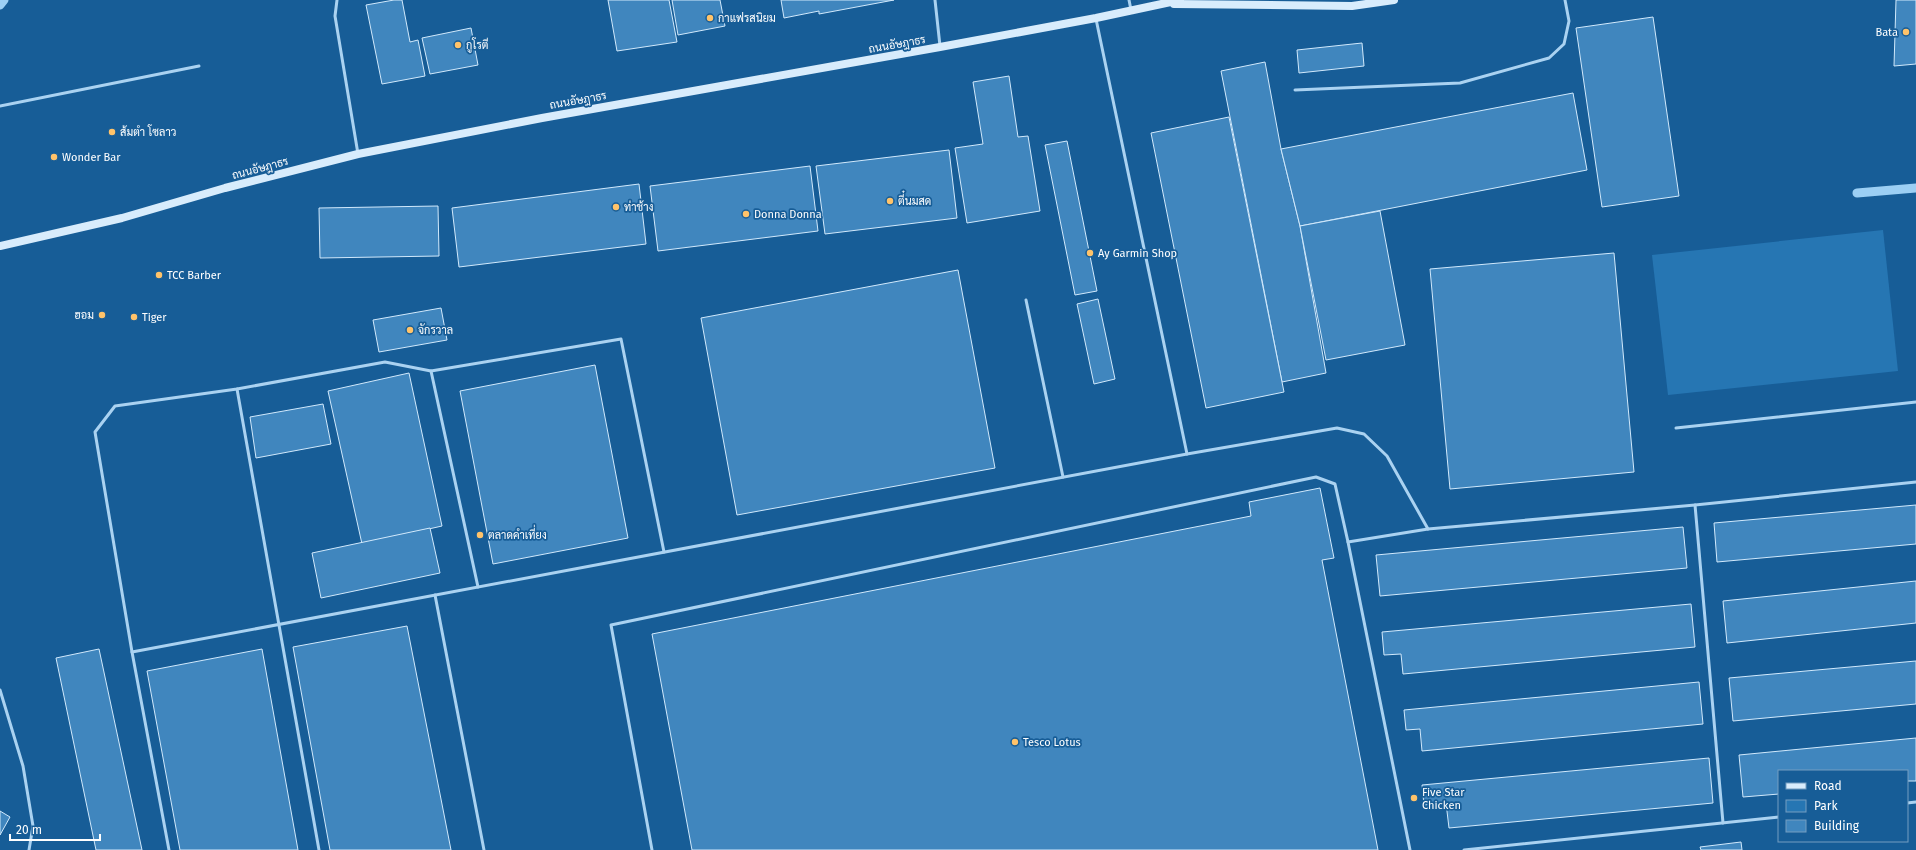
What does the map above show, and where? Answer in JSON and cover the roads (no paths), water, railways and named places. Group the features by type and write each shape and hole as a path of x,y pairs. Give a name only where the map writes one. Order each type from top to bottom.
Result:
{"street":[{"name":"ถนนอัษฎาธร","path":"0,246 122,218 225,188 358,154 542,118 1096,18 1180,0"},
{"name":"ถนนอัษฎาธร","path":"1165,4 1352,6 1394,0"}],"lane":[{"path":"337,0 335,16 358,154"},
{"path":"935,0 940,47"},
{"path":"1129,0 1132,11"},
{"path":"1295,90 1460,83 1549,58 1564,44 1569,21 1565,0"},
{"path":"1096,18 1187,454"},
{"path":"0,106 199,66"},
{"path":"1026,300 1063,477"},
{"path":"169,850 132,652 95,432 115,406 237,389 385,362 431,371 621,339 664,552"},
{"path":"431,371 478,587"},
{"path":"237,389 319,850"},
{"path":"1676,428 1916,402"},
{"path":"132,652 1063,477 1337,428 1364,434 1388,456 1428,529"},
{"path":"652,850 611,625 1316,477 1335,484 1410,850"},
{"path":"1348,542 1428,529 1695,505 1916,482"},
{"path":"1695,505 1723,822"},
{"path":"435,595 484,850"},
{"path":"0,690 23,766 33,826 29,850"},
{"path":"1464,850 1778,817"}],"waterway":[{"path":"0,5 4,0"},
{"path":"1857,193 1916,188"}],"place":[{"name":"กาแฟรสนิยม","path":"710,18"},
{"name":"Bata","path":"1906,32"},
{"name":"กูโรตี","path":"458,45"},
{"name":"ส้มตำ โซลาว","path":"112,132"},
{"name":"Wonder Bar","path":"54,157"},
{"name":"ตี๋นมสด","path":"890,201"},
{"name":"ท่าช้าง","path":"616,207"},
{"name":"Donna Donna","path":"746,214"},
{"name":"Ay Garmin Shop","path":"1090,253"},
{"name":"TCC Barber","path":"159,275"},
{"name":"ฮอม","path":"102,315"},
{"name":"Tiger","path":"134,317"},
{"name":"จักรวาล","path":"410,330"},
{"name":"ตลาดคำเที่ยง","path":"480,535"},
{"name":"Tesco Lotus","path":"1015,742"},
{"name":"Five Star Chicken","path":"1414,798"}]}
